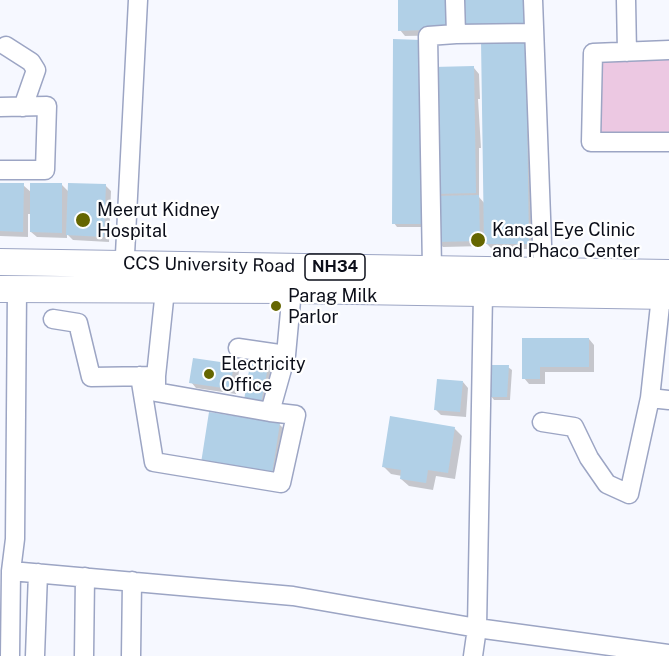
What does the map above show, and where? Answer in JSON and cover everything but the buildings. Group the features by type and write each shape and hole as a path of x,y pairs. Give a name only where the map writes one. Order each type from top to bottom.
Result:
{"highway":[{"name":"CCS University Road","path":"0,262 543,271 666,288"},
{"name":"CCS University Road","path":"8,289 292,290 483,294 666,288"}],"street":[{"path":"124,289 138,0"},
{"path":"455,0 456,34"},
{"path":"533,0 543,271"},
{"path":"626,0 627,52"},
{"path":"432,269 428,36 534,33"},
{"path":"6,46 31,62 36,70 23,107"},
{"path":"669,50 593,53 591,142 669,142"},
{"path":"0,107 47,106 45,170 0,170"},
{"path":"542,422 574,427 607,484 629,494 650,398 666,288"},
{"path":"7,651 11,571 7,537 8,289"},
{"path":"148,376 156,392 296,415 281,483 154,462 148,376 165,290"},
{"path":"270,412 286,355 292,290"},
{"path":"473,656 477,628 483,294"},
{"path":"53,319 78,323 91,377 148,376"},
{"path":"238,348 286,355"},
{"path":"650,398 669,400"},
{"path":"11,571 293,596 477,628 669,654"},
{"path":"35,656 38,573"},
{"path":"84,656 85,577"},
{"path":"131,656 132,582"}],"shaded area":[{"path":"669,59 669,134 599,134 598,60"}],"place":[{"name":"Meerut Kidney Hospital","path":"83,220"},
{"name":"Kansal Eye Clinic and Phaco Center","path":"478,240"},
{"name":"Parag Milk Parlor","path":"276,306"},
{"name":"Electricity Office","path":"209,374"}]}
